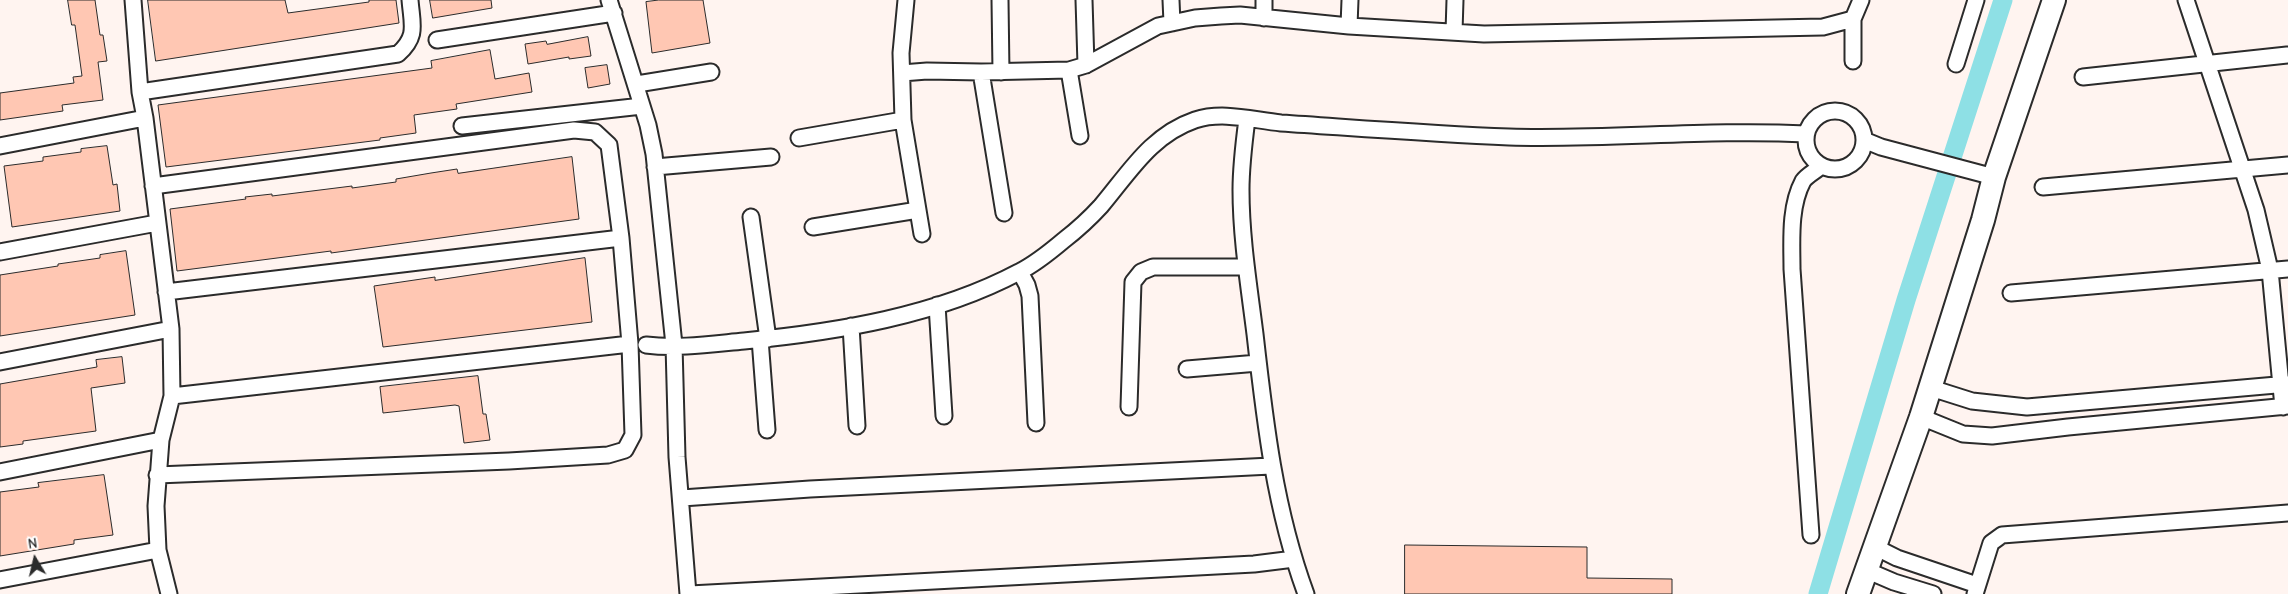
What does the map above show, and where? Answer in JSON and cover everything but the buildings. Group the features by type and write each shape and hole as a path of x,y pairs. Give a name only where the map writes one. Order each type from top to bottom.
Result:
{"street":[{"path":"133,0 140,92 145,118 171,329 172,396 161,440 156,506 158,550 169,594"},
{"path":"140,92 398,54 409,43 411,36 410,0"},
{"path":"906,0 902,73 903,120 922,234"},
{"path":"1000,0 1001,72"},
{"path":"1084,0 1086,65"},
{"path":"1170,0 1172,23"},
{"path":"1264,0 1264,18"},
{"path":"1349,26 1350,0"},
{"path":"1454,32 1455,0"},
{"path":"1853,61 1853,19 1861,0"},
{"path":"1956,64 1976,0"},
{"path":"1858,594 1931,388 1985,174 2054,0"},
{"path":"1921,417 1963,434 1992,436 2286,407 2285,384 2270,270 2256,210 2186,0"},
{"path":"437,40 611,7 637,84 648,124 655,167 674,345 678,457 689,594 1254,564 1294,559"},
{"path":"902,73 927,71 1001,72 1069,70 1086,65 1144,32 1195,18 1221,16 1349,26 1508,34 1823,28 1853,19"},
{"path":"2083,77 2287,55"},
{"path":"1069,70 1080,136"},
{"path":"637,84 711,72"},
{"path":"981,72 1004,213"},
{"path":"462,126 642,106"},
{"path":"1832,111 1844,113 1854,119 1861,128 1864,140 1862,152 1855,162 1845,168 1833,170 1821,166 1813,160 1805,143 1806,134 1811,123 1820,115 1832,111"},
{"path":"646,345 764,339 852,326 921,310 967,295 1020,272 1064,240 1099,208 1144,153 1160,139 1198,119 1226,116 1511,137 1568,137 1705,131 1806,134"},
{"path":"0,146 145,118"},
{"path":"1247,119 1241,192 1246,267 1271,466 1294,559 1306,594"},
{"path":"799,138 903,120"},
{"path":"153,186 574,130 595,132 610,145 621,238 630,344 633,435 625,450 608,455 509,461 157,475"},
{"path":"1864,140 1902,153 1941,161 1985,174"},
{"path":"655,167 771,157"},
{"path":"2043,187 2288,165"},
{"path":"1811,535 1792,270 1792,232 1796,202 1804,180 1821,166"},
{"path":"813,227 918,210"},
{"path":"751,217 764,339 767,430"},
{"path":"0,252 157,223"},
{"path":"166,292 621,238"},
{"path":"1129,407 1133,282 1140,272 1153,267 1246,267"},
{"path":"2011,293 2288,269"},
{"path":"1020,272 1028,285 1030,296 1036,423"},
{"path":"937,305 944,416"},
{"path":"852,326 857,426"},
{"path":"0,362 171,329"},
{"path":"172,396 630,344"},
{"path":"1187,369 1258,362"},
{"path":"1931,388 1972,401 2027,407 2285,384"},
{"path":"2027,407 2030,432"},
{"path":"0,472 161,440"},
{"path":"682,498 810,489 1271,466"},
{"path":"1875,547 1897,558 1976,590 1991,543 2002,535 2288,512"},
{"path":"0,580 158,550"},
{"path":"1866,570 1894,582 1933,594"}],"waterway":[{"path":"1818,594 1906,300 2003,0"}]}
